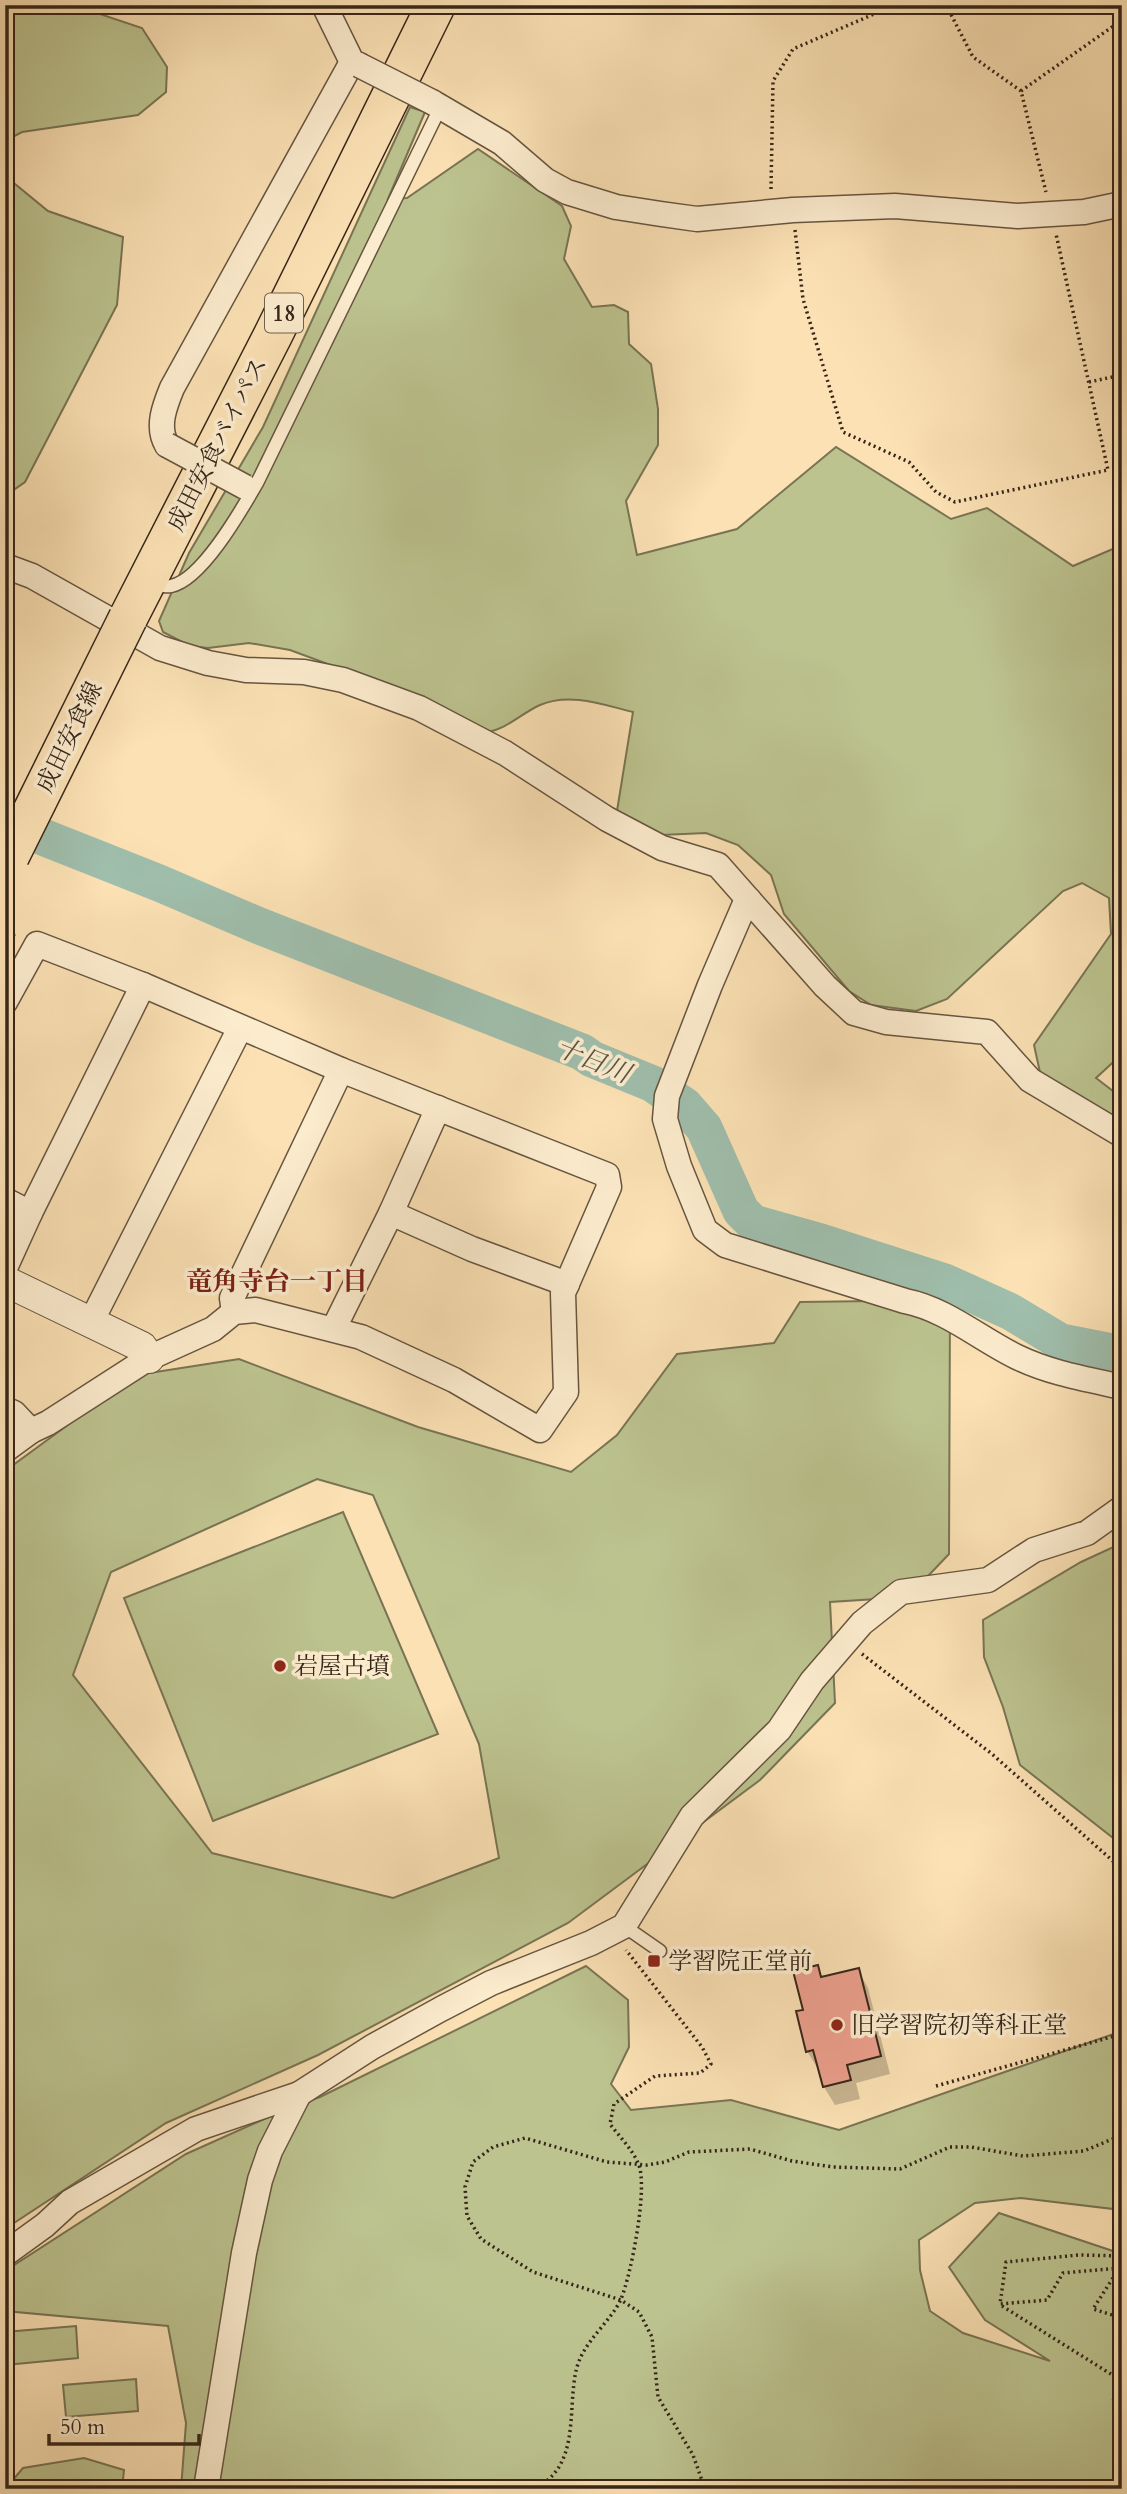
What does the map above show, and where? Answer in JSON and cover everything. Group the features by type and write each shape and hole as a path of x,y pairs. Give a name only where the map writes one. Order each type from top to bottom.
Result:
{"main road":[{"name":"成田安食バイパス","path":"128,618 273,335 436,5"},
{"name":"成田安食線","path":"8,861 128,618"}],"street":[{"path":"324,5 355,63 502,143 545,180 587,200 697,219 782,211 895,206 1018,216 1051,215 1122,204"},
{"path":"251,485 167,445 163,439 164,409 172,388 355,63"},
{"path":"5,566 32,576 160,648 208,663 246,670 304,672 343,680 419,708 505,753 607,819 662,848 718,866 825,986 853,1013 886,1022 987,1032 1030,1080 1122,1135"},
{"path":"749,900 710,985 667,1096 665,1119 679,1166 705,1230 726,1245 905,1301 924,1304 1017,1357 1056,1372 1122,1387"},
{"path":"5,1002 37,944 143,985 341,1070 607,1175 609,1187 563,1293 566,1392 540,1430 454,1380 361,1337 256,1310 234,1312 213,1329 149,1358 5,1450"},
{"path":"5,1268 143,985"},
{"path":"91,1322 240,1028"},
{"path":"234,1312 232,1298 341,1070"},
{"path":"334,1328 391,1213 438,1108"},
{"path":"5,1200 30,1213"},
{"path":"391,1213 472,1249 567,1284"},
{"path":"5,1280 142,1347 149,1358"},
{"path":"5,1409 14,1413 31,1431"},
{"path":"5,2254 45,2225 70,2202 196,2129 299,2094 372,2047 491,1983 618,1929 692,1816 779,1730 812,1681 862,1623 901,1592 988,1580 1034,1550 1087,1534 1122,1508"},
{"path":"206,2489 244,2253 260,2180 270,2151 299,2094"}],"lane":[{"path":"146,583 170,587 186,580 228,533 436,105"},
{"path":"618,1929 660,1951"}],"path":[{"path":"895,5 793,49 773,81 782,211 803,299 843,432 909,462 936,492 955,502 1108,470 1021,91 973,57 946,5"},
{"path":"1021,91 1122,20"},
{"path":"1088,382 1122,375"},
{"path":"846,1641 992,1754 1122,1869"},
{"path":"533,2489 557,2469 566,2452 570,2442 576,2369 591,2339 621,2300 635,2242 641,2199 639,2164 610,2124 614,2104 655,2076 700,2073 711,2064 702,2046 618,1929"},
{"path":"936,2086 1122,2034"},
{"path":"705,2489 693,2455 658,2397 652,2337 639,2312 621,2300 533,2272 481,2239 467,2216 465,2187 473,2162 493,2147 525,2138 607,2162 665,2162 689,2152 750,2149 792,2161 901,2169 950,2147 971,2147 1023,2156 1084,2151 1122,2135"},
{"path":"1000,2304 1006,2262 1079,2255 1122,2256"},
{"path":"1000,2304 1046,2300 1063,2273 1121,2266"},
{"path":"1121,2266 1093,2309 1122,2318"},
{"path":"1000,2304 1122,2381"}],"green space":[{"path":"5,5 73,5 142,28 167,67 166,92 138,115 22,132 5,141"},
{"path":"410,107 425,112 388,199 407,198 478,149 562,206 571,226 564,259 592,307 614,305 628,312 629,344 651,364 658,409 658,445 626,501 637,555 737,529 836,447 951,519 987,508 1073,566 1122,545 1122,1054 1096,1078 1122,1098 1122,1122 1041,1077 1034,1045 1111,934 1109,898 1082,883 1063,891 947,999 916,1011 871,1005 849,991 784,914 771,875 738,845 706,833 661,835 617,811 633,712 587,701 551,701 501,728 487,732 403,692 290,650 249,643 208,648 190,646 163,632 159,621 189,553 263,427"},
{"path":"5,173 48,211 123,237 117,305 25,482 5,496"},
{"path":"950,1300 949,1554 908,1597 830,1602 835,1703 760,1780 568,1923 318,2055 166,2123 5,2229 5,1471 143,1374 239,1359 418,1427 571,1472 617,1435 677,1354 774,1343 800,1302","holes":["317,1479 373,1495 479,1744 499,1858 393,1898 212,1853 73,1675 111,1572"]},
{"name":"岩屋古墳","path":"343,1512 438,1734 213,1821 124,1598"},
{"path":"1122,1543 1122,1845 1020,1765 1003,1707 984,1657 983,1620 1081,1562"},
{"path":"586,1966 628,2000 629,2047 611,2084 631,2110 731,2100 839,2130 1122,2031 1122,2210 1021,2198 975,2203 919,2240 920,2270 930,2311 963,2333 1050,2361 985,2320 949,2267 999,2213 1122,2254 1122,2404 1112,2399 1122,2406 1122,2489 181,2489 186,2423 168,2326 5,2311 5,2271 186,2154 320,2097"},
{"path":"76,2326 78,2358 6,2365 5,2332"},
{"path":"136,2379 138,2411 66,2417 63,2385"},
{"path":"84,2458 124,2470 122,2489 5,2489 23,2468"}],"building":[{"path":"818,1965 821,1977 859,1968 881,2056 847,2065 851,2080 823,2087 813,2050 806,2052 796,2011 803,2010 793,1971"},
{"path":"430,2481 432,2489 393,2489"}],"waterway":[{"name":"十日川","path":"5,822 257,925 582,1052 592,1059 653,1084 685,1106 704,1128 741,1211 753,1223 945,1282 1011,1312 1061,1342 1122,1354"}],"place":[{"name":"岩屋古墳","path":"280,1666"},
{"name":"学習院正堂前","path":"654,1961"},
{"name":"旧学習院初等科正堂","path":"837,2025"}],"district":[{"name":"竜角寺台一丁目","path":"277,1281"}]}
